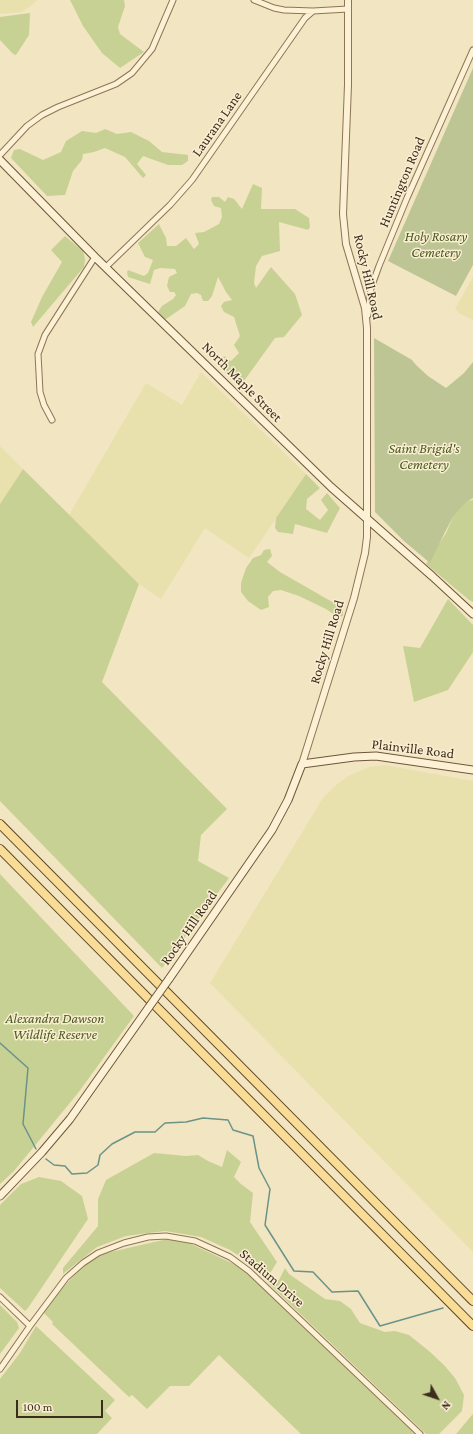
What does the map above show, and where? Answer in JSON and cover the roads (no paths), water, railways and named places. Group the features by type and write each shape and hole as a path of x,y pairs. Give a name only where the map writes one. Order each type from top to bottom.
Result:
{"main road":[{"name":"North Maple Street","path":"0,160 95,257 293,450 368,520 438,581 473,614"},
{"name":"Plainville Road","path":"302,764 354,757 376,756 473,770"},
{"name":"Rocky Hill Road","path":"0,1196 42,1152 70,1119 149,1008 272,830 288,800 302,764"},
{"path":"0,824 473,1301"},
{"path":"0,849 473,1326"}],"street":[{"path":"0,156 27,126 42,115 58,106 116,84 132,73 152,49 173,0"},
{"path":"254,0 274,8 284,10 313,11 348,8"},
{"name":"Rocky Hill Road","path":"302,764 356,592 366,553 368,520 367,328 364,308 346,244 342,214 348,85 348,0"},
{"name":"Laurana Lane","path":"106,267 170,205 192,180 305,18 313,11"},
{"name":"Huntington Road","path":"367,328 370,296 375,276 407,198 473,50"},
{"path":"52,420 44,405 40,392 38,354 45,335 95,257"},
{"name":"Stadium Drive","path":"0,1369 66,1278 83,1263 98,1253 124,1243 148,1237 171,1237 195,1241 225,1254 238,1262 420,1434"},
{"path":"0,1298 30,1326"}],"waterway":[{"path":"0,1043 28,1068 23,1124 36,1149"},
{"path":"46,1159 54,1165 65,1166 72,1174 87,1173 98,1165 100,1155 112,1144 135,1132 155,1132 165,1123 186,1122 203,1118 228,1120 233,1130 253,1136 259,1168 270,1189 265,1225 294,1271 313,1272 332,1292 358,1291 380,1326 443,1308"}],"park label":[{"name":"Holy Rosary Cemetery","path":"436,246"},
{"name":"Saint Brigid's Cemetery","path":"424,458"},
{"name":"Alexandra Dawson Wildlife Reserve","path":"55,1028"}]}
